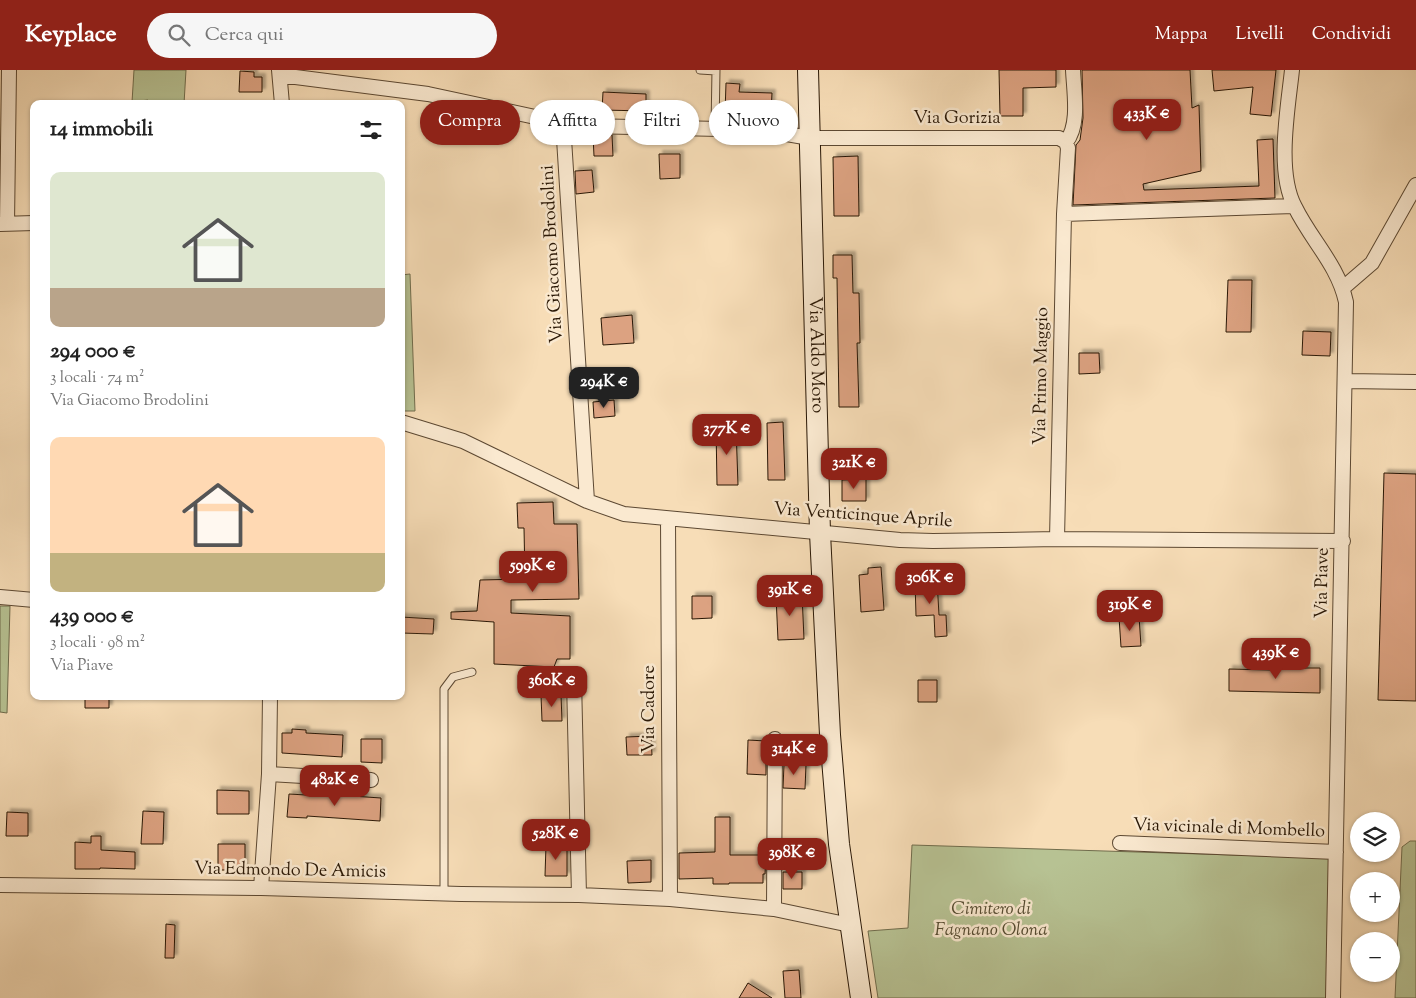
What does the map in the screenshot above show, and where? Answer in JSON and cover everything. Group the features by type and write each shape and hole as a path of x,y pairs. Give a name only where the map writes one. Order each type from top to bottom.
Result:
{"main road":[{"name":"Via Aldo Moro","path":"808,70 820,533 832,760 839,844 861,998"}],"street":[{"path":"9,70 3,224 30,223"},
{"path":"1074,70 1074,126 1066,142 1068,148 1064,214 1294,206"},
{"name":"Via Piave","path":"1292,70 1286,124 1285,158 1287,184 1294,206 1335,270 1343,288 1346,302 1333,998"},
{"path":"280,72 282,100"},
{"name":"Via Gorizia","path":"280,72 428,94 530,116"},
{"name":"Via Gorizia","path":"615,126 709,129"},
{"name":"Via Gorizia","path":"798,136 810,138 1058,138 1066,142"},
{"name":"Via Giacomo Brodolini","path":"565,145 586,502"},
{"path":"1343,288 1372,263 1416,185"},
{"name":"Via Primo Maggio","path":"1057,539 1064,214"},
{"path":"1346,381 1416,382"},
{"name":"Via Venticinque Aprile","path":"405,423 462,441 586,502 624,514 900,540 1343,541"},
{"name":"Via Cadore","path":"668,519 670,899"},
{"path":"0,597 30,600"},
{"path":"574,680 579,895"},
{"path":"261,888 269,774 270,700"},
{"path":"774,909 775,739"},
{"path":"269,774 370,780"},
{"name":"Via vicinale di Mombello","path":"1120,843 1336,852"},
{"name":"Via Edmondo De Amicis","path":"0,885 261,888 579,895 670,899 774,909 850,925"}],"lane":[{"path":"700,70 716,70 715,100"},
{"path":"444,893 444,689 453,677 472,672"}],"green space":[{"path":"134,70 186,70 184,100 132,100"},
{"path":"410,274 415,411 405,411 405,275"},
{"path":"0,606 10,606 7,713 0,712"},
{"path":"1410,841 1416,841 1416,998 1395,998 1396,982 1400,982 1400,932 1398,932 1402,847"},
{"name":"Cimitero di Fagnano Olona","path":"912,845 1329,858 1327,998 878,998 868,931 908,928"}],"building":[{"path":"999,70 1056,70 1056,87 1023,88 1023,116 1000,116"},
{"path":"1082,70 1190,70 1192,108 1199,105 1201,171 1143,184 1144,190 1259,186 1257,140 1273,139 1275,198 1073,205 1076,145 1080,140 1083,118"},
{"path":"1212,70 1276,70 1271,116 1250,114 1253,87 1214,91"},
{"path":"240,71 254,72 254,77 262,77 262,92 239,92"},
{"path":"726,83 740,84 739,92 772,93 772,100 725,100"},
{"path":"603,92 646,94 646,100 625,100 625,111 615,110 615,100 603,100"},
{"path":"593,145 612,145 613,156 594,156"},
{"path":"659,154 680,154 680,178 660,179"},
{"path":"858,156 859,216 834,216 833,157"},
{"path":"592,170 594,192 576,194 575,171"},
{"path":"833,255 852,255 853,293 859,293 860,343 857,343 859,407 839,407 837,278 833,278"},
{"path":"1228,280 1252,280 1251,332 1226,332"},
{"path":"632,315 634,343 603,345 601,318"},
{"path":"1303,331 1331,332 1330,356 1302,355"},
{"path":"1079,353 1099,353 1100,373 1079,374"},
{"path":"614,400 615,416 594,418 593,402"},
{"path":"783,422 785,480 768,480 767,423"},
{"path":"716,427 736,427 738,485 717,485"},
{"path":"1384,473 1416,474 1416,701 1378,700"},
{"path":"866,479 866,501 842,501 842,480"},
{"path":"553,502 554,524 577,524 579,599 511,600 511,613 570,616 570,659 557,659 554,667 494,664 494,622 451,619 451,612 477,611 480,580 525,579 524,528 518,528 517,503"},
{"path":"881,567 884,610 861,612 859,575 868,574 868,568"},
{"path":"937,580 939,615 946,615 947,636 935,637 934,615 916,616 915,581"},
{"path":"802,594 804,639 778,640 776,596"},
{"path":"692,596 712,596 712,618 692,619"},
{"path":"1139,616 1141,646 1121,647 1119,617"},
{"path":"405,617 434,619 433,634 405,633"},
{"path":"1271,668 1320,668 1320,693 1229,691 1229,669 1271,670"},
{"path":"918,680 937,680 937,702 918,702"},
{"path":"541,695 561,695 562,721 542,721"},
{"path":"85,700 109,700 109,708 85,708"},
{"path":"292,729 306,730 306,733 343,735 342,757 282,753 282,733 292,733"},
{"path":"651,736 652,755 627,755 626,737"},
{"path":"361,739 382,739 382,763 361,762"},
{"path":"748,740 766,741 766,775 747,774"},
{"path":"784,764 806,765 805,789 783,788"},
{"path":"217,790 249,791 249,814 217,814"},
{"path":"289,794 381,798 380,821 307,816 307,818 287,817"},
{"path":"143,811 164,812 163,844 141,844"},
{"path":"7,812 28,813 28,836 6,836"},
{"path":"715,817 730,817 730,855 766,855 763,883 713,884 713,878 679,879 679,853 715,852"},
{"path":"91,836 101,836 101,850 135,852 135,869 75,869 75,842 91,843"},
{"path":"218,844 245,844 245,870 218,870"},
{"path":"546,845 567,845 567,876 545,876"},
{"path":"651,860 651,882 628,883 627,861"},
{"path":"783,872 802,872 802,889 783,889"},
{"path":"166,924 175,925 174,958 165,958"},
{"path":"799,970 801,998 785,998 783,971"},
{"path":"748,983 772,998 739,998"}]}
